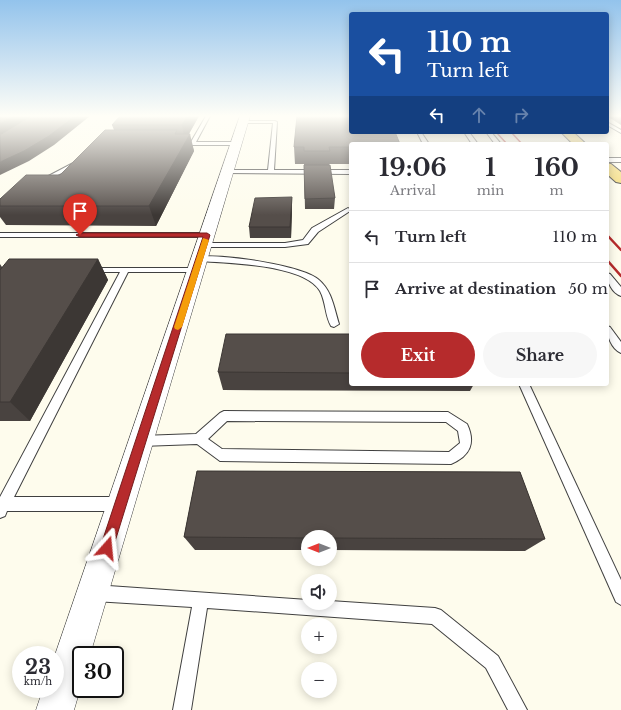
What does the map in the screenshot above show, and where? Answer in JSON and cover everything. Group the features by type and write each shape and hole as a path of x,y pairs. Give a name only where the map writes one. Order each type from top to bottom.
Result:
{"main road":[{"path":"609,169 621,179"}],"street":[{"path":"55,710 235,149"}],"lane":[{"path":"271,172 273,149"},
{"path":"35,184 84,159"},
{"path":"609,160 621,160"},
{"path":"228,172 349,172"},
{"path":"79,270 125,270 202,252 305,242 315,230 348,210"},
{"path":"0,235 202,252 226,260 274,265 304,273 322,287 334,324"},
{"path":"121,504 1,507 125,270"},
{"path":"609,278 621,293"},
{"path":"609,332 621,349"},
{"path":"525,386 621,597"},
{"path":"141,441 198,439 220,455 451,458 466,445 463,428 448,417 434,416 224,416 198,439"},
{"path":"92,593 435,616 492,662 518,710"},
{"path":"182,710 201,600"}],"building":[{"path":"0,149 27,149 24,151 0,162"},
{"path":"86,149 181,149 149,206 0,206 0,199 26,175 60,175"},
{"path":"304,149 330,149 330,151 304,151"},
{"path":"304,165 330,165 335,198 305,199"},
{"path":"292,197 290,227 249,227 255,198"},
{"path":"9,259 98,259 10,402 0,402 0,270"},
{"path":"226,334 349,334 349,373 218,372"},
{"path":"197,471 520,472 545,539 337,538 337,530 301,530 301,538 184,537"}],"railway":[{"path":"609,237 621,250"},
{"path":"609,262 621,276"}],"slow traffic":[{"path":"178,327 206,240"}],"route":[{"path":"80,235 207,235 107,548"}]}
